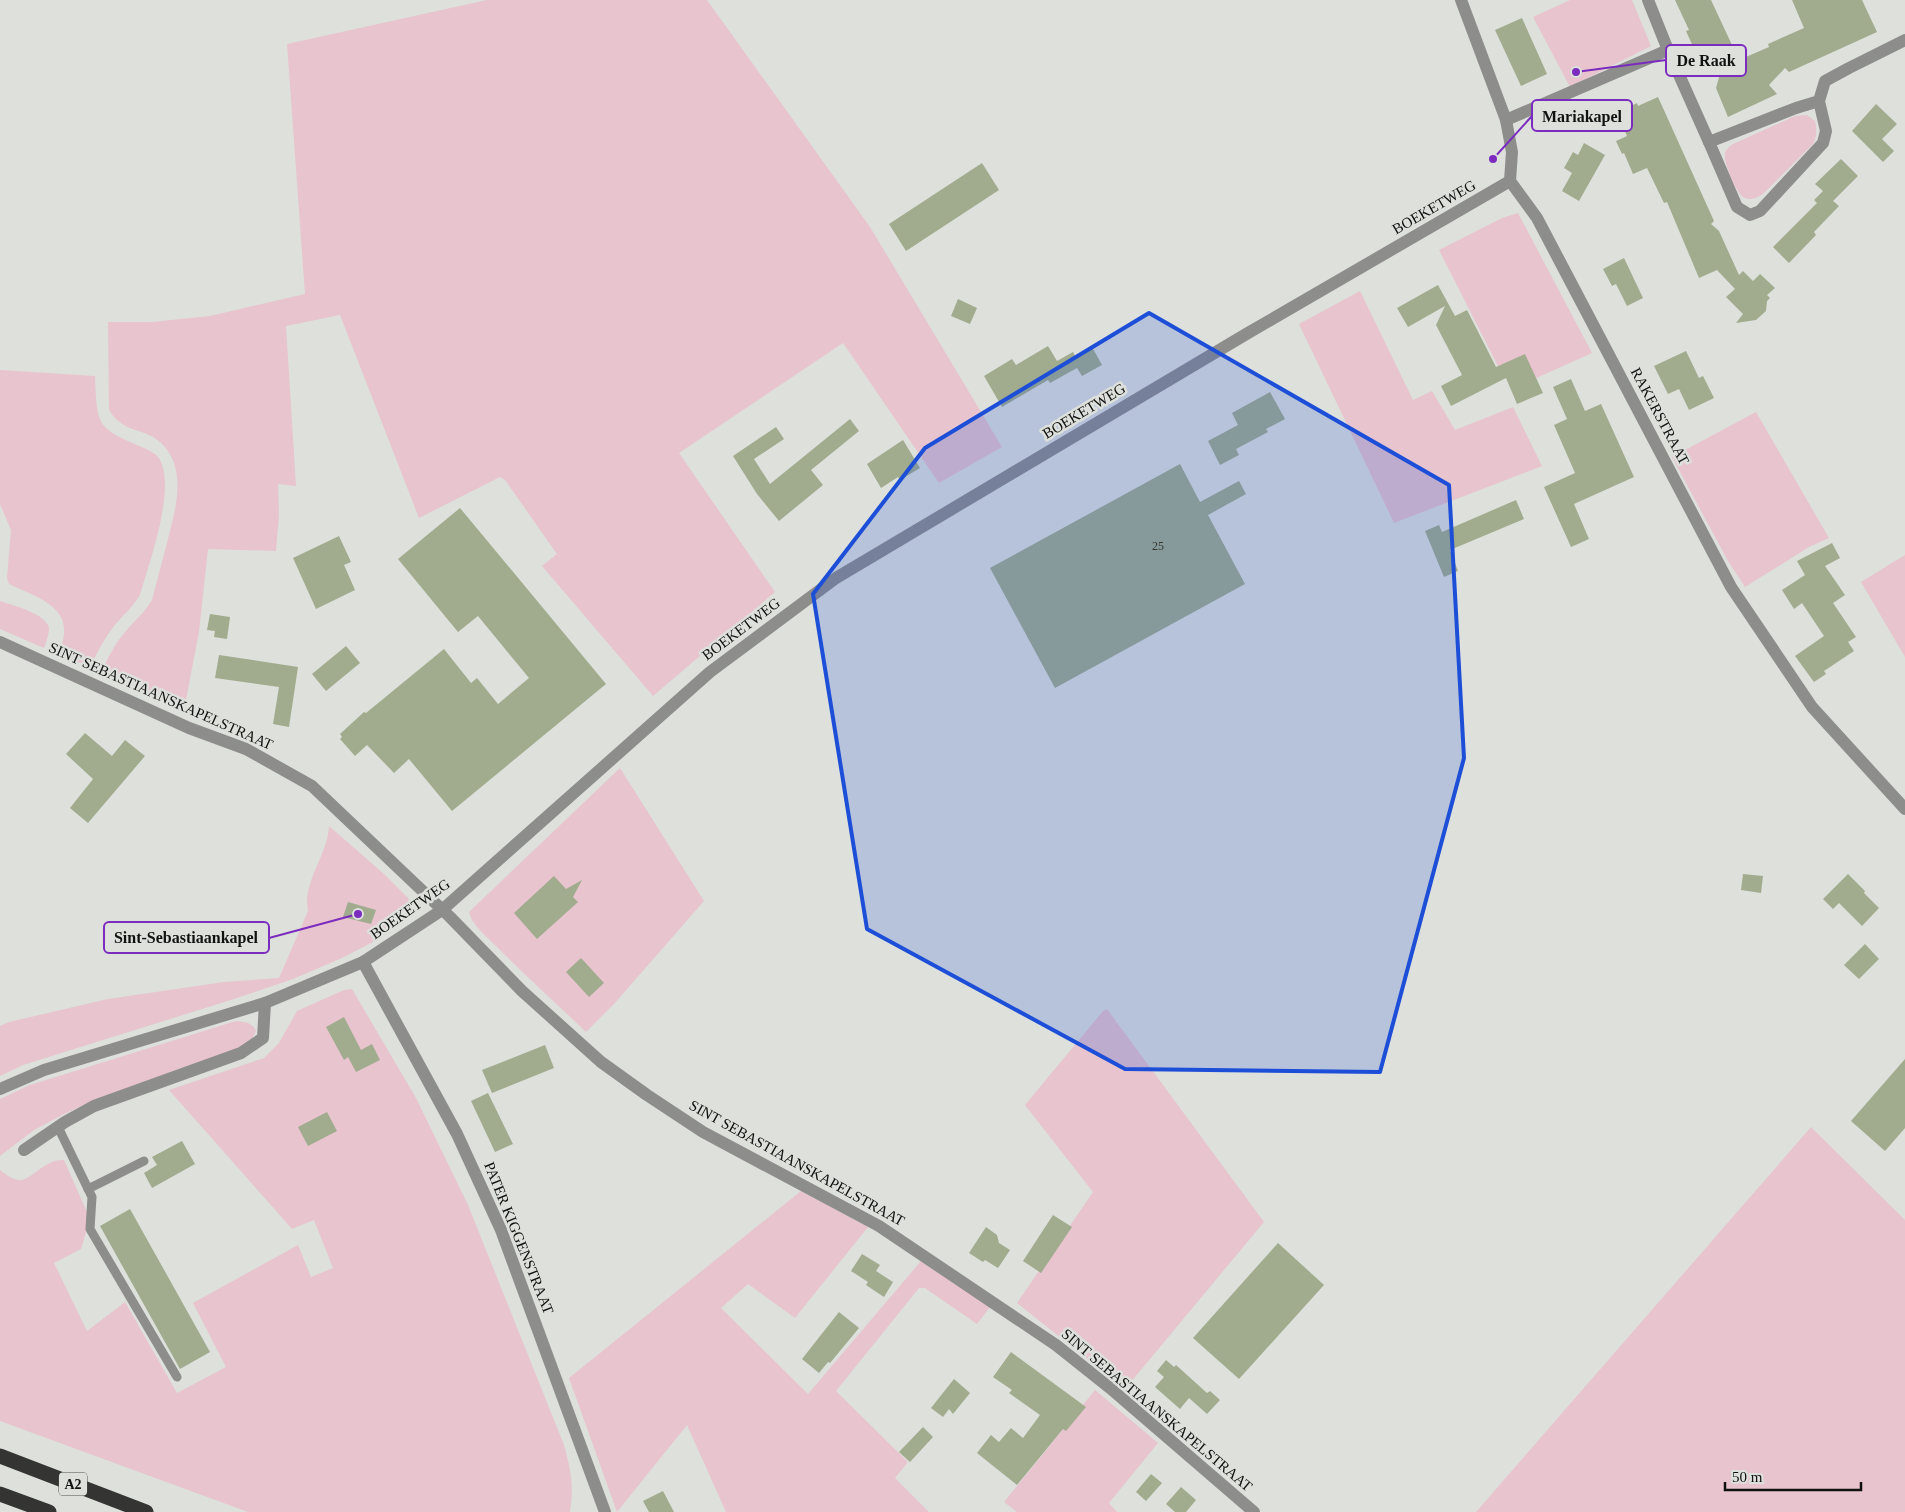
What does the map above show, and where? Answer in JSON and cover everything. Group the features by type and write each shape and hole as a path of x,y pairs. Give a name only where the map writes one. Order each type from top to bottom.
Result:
{"highway":[{"name":"A2","path":"0,1456 146,1512"},
{"name":"A2","path":"0,1494 49,1512"}],"street":[{"path":"1461,0 1506,120 1512,152 1510,181"},
{"path":"1648,0 1737,206 1750,215 1760,211 1823,143 1826,131 1819,101 1825,81 1905,40"},
{"path":"1506,120 1668,50"},
{"path":"1709,142 1819,101"},
{"name":"RAKERSTRAAT","path":"1510,181 1537,218 1732,587 1812,707 1905,809"},
{"name":"BOEKETWEG","path":"0,1089 44,1070 265,1003 363,962 442,910 710,672 836,578 1240,338 1510,181"},
{"name":"SINT SEBASTIAANSKAPELSTRAAT","path":"0,642 189,728 246,749 312,786 442,910 522,991 601,1062 703,1132 879,1226 1056,1345 1110,1388 1254,1512"},
{"name":"PATER KIGGENSTRAAT","path":"363,962 458,1134 501,1230 605,1512"},
{"path":"24,1150 94,1106 241,1053 263,1038 265,1003"}],"lane":[{"path":"58,1127 92,1197 90,1229 177,1377"},
{"path":"88,1189 144,1161"}],"highlighted area":[{"path":"1149,313 1449,485 1464,758 1380,1072 1125,1069 867,929 813,594 925,448"}],"shaded area":[{"path":"487,0 707,0 870,227 1002,447 939,483 843,343 679,453 775,592 653,696 542,566 557,554 505,480 500,477 419,518 340,315 286,326 296,486 278,484 279,515 276,551 208,549 199,632 184,710 101,673 118,641 152,600 176,504 177,490 177,477 169,452 154,437 121,423 109,410 108,322 152,322 210,316 305,294 287,44"},
{"path":"1570,0 1632,0 1651,46 1570,87 1533,17"},
{"path":"1807,115 1815,121 1816,133 1813,144 1763,194 1750,199 1741,196 1728,170 1725,157 1727,149 1733,144 1795,116"},
{"path":"1518,213 1592,353 1523,384 1503,376 1439,250 1502,218"},
{"path":"1360,291 1413,400 1432,391 1455,430 1513,407 1542,466 1394,523 1299,324"},
{"path":"0,370 95,376 97,405 102,423 116,435 155,454 160,460 164,473 163,507 155,546 140,595 110,631 90,667 60,655 64,628 58,612 43,600 9,584 7,578 11,530 0,504"},
{"path":"1756,412 1829,538 1809,547 1745,587 1728,561 1672,457"},
{"path":"1905,555 1905,657 1861,582"},
{"path":"0,601 36,614 47,623 49,630 44,648 0,629"},
{"path":"620,768 704,901 614,1004 586,1032 481,932 469,912"},
{"path":"329,826 384,874 409,899 401,916 391,928 375,941 342,958 293,979 23,1065 0,1076 0,1026 9,1022 108,999 224,982 279,978 308,911 307,900 309,890 328,837"},
{"path":"352,989 416,1098 468,1205 564,1445 571,1478 570,1512 248,1512 0,1421 0,1170 13,1179 23,1180 50,1163 64,1160 90,1219 81,1249 54,1263 87,1331 125,1302 177,1393 226,1367 193,1303 298,1245 311,1277 333,1268 314,1220 292,1229 169,1090 264,1058 279,1043 297,1011 344,990"},
{"path":"1107,1009 1264,1222 1125,1389 1017,1303 1093,1192 1025,1105 1103,1011"},
{"path":"236,1021 250,1024 256,1031 249,1045 99,1098 34,1130 0,1156 0,1099 30,1085"},
{"path":"1811,1127 1905,1220 1905,1512 1476,1512"},
{"path":"801,1191 868,1227 795,1318 748,1284 721,1308 808,1394 921,1261 990,1307 977,1324 925,1288 919,1288 836,1391 908,1462 895,1478 929,1512 726,1512 687,1425 617,1512 569,1378"},
{"path":"1095,1390 1158,1443 1109,1503 1117,1512 1017,1512 1004,1502"}],"building":[{"path":"1675,0 1711,0 1739,60 1769,47 1768,44 1804,28 1792,0 1862,0 1877,32 1789,72 1785,68 1769,85 1777,94 1728,117 1716,88 1727,49 1712,56 1708,46 1695,51 1686,31 1689,30"},
{"path":"1522,18 1547,74 1521,86 1495,30"},
{"path":"1658,97 1714,221 1711,224 1719,231 1739,275 1743,271 1753,281 1760,274 1775,288 1767,295 1770,298 1767,301 1766,311 1756,320 1736,323 1743,314 1726,297 1735,289 1717,270 1699,278 1667,202 1664,203 1647,168 1633,174 1624,153 1622,154 1616,141 1627,136 1617,113 1637,103 1638,106"},
{"path":"1876,104 1897,124 1882,139 1894,151 1883,162 1852,131"},
{"path":"1584,143 1605,155 1579,201 1562,191 1572,173 1564,168 1573,152 1578,155"},
{"path":"1841,159 1858,176 1833,201 1839,206 1814,232 1816,235 1789,263 1773,247 1817,203 1814,200 1823,191 1815,184"},
{"path":"982,163 999,190 906,251 889,224"},
{"path":"1624,258 1643,298 1627,306 1616,284 1612,286 1603,269"},
{"path":"1438,285 1455,316 1467,310 1496,367 1525,354 1543,393 1517,404 1506,378 1451,406 1441,386 1462,375 1436,325 1445,306 1408,327 1397,308"},
{"path":"958,299 977,308 970,324 951,316"},
{"path":"1048,346 1057,361 1073,352 1075,356 1092,347 1102,365 1082,376 1077,368 1050,383 1048,380 1002,407 984,376 1012,359 1016,365"},
{"path":"1686,351 1699,378 1703,376 1714,398 1689,410 1679,389 1668,394 1654,366"},
{"path":"1571,379 1585,411 1601,404 1634,477 1574,504 1589,539 1571,547 1544,487 1575,473 1554,425 1567,419 1553,387"},
{"path":"1270,392 1285,419 1266,429 1268,432 1236,449 1239,455 1220,465 1208,441 1238,425 1232,413"},
{"path":"850,419 859,431 811,470 823,485 779,521 757,494 733,456 776,427 784,439 754,459 770,484"},
{"path":"903,440 920,468 900,480 898,477 881,488 867,464"},
{"path":"1180,464 1200,502 1239,481 1246,494 1208,515 1245,584 1055,688 990,568"},
{"path":"1516,500 1524,519 1450,550 1458,571 1444,577 1425,531 1439,525 1442,532"},
{"path":"460,508 606,684 452,811 409,759 394,773 367,745 355,756 340,739 342,737 340,734 364,712 366,713 444,649 471,683 477,678 498,704 529,678 478,616 458,632 398,559"},
{"path":"339,536 351,562 344,565 355,590 316,609 293,558"},
{"path":"1832,543 1840,558 1825,566 1845,595 1833,603 1856,637 1848,642 1854,651 1824,671 1826,674 1814,682 1795,656 1824,636 1802,603 1794,609 1782,590 1805,575 1797,561"},
{"path":"210,614 230,617 227,639 214,637 215,631 207,630"},
{"path":"346,646 360,663 326,691 312,674"},
{"path":"219,655 298,667 289,727 273,724 279,687 215,678"},
{"path":"85,733 112,756 125,740 145,756 88,823 70,808 93,779 66,754"},
{"path":"1743,874 1763,876 1761,893 1741,890"},
{"path":"1848,874 1879,908 1862,926 1839,903 1833,909 1823,899"},
{"path":"554,876 566,889 582,880 573,897 578,902 537,939 514,913"},
{"path":"348,902 376,910 371,924 343,917"},
{"path":"1865,944 1879,959 1859,979 1844,965"},
{"path":"581,958 604,983 589,997 566,972"},
{"path":"344,1017 361,1050 372,1044 380,1060 356,1072 348,1057 344,1060 326,1027"},
{"path":"545,1045 554,1068 492,1093 482,1070"},
{"path":"1905,1059 1905,1128 1885,1151 1851,1121"},
{"path":"488,1093 513,1144 495,1152 471,1101"},
{"path":"327,1112 337,1131 308,1146 298,1127"},
{"path":"182,1141 195,1164 152,1188 144,1173 157,1165 152,1157"},
{"path":"130,1209 210,1352 180,1369 100,1226"},
{"path":"1053,1215 1072,1227 1041,1273 1023,1261"},
{"path":"986,1227 997,1235 999,1243 1010,1250 998,1268 985,1260 983,1262 969,1253"},
{"path":"1278,1243 1324,1285 1239,1379 1193,1338"},
{"path":"862,1254 880,1265 876,1271 893,1282 884,1297 866,1285 868,1282 851,1271"},
{"path":"839,1312 859,1328 830,1363 828,1362 819,1373 802,1359"},
{"path":"1011,1352 1086,1407 1066,1431 1063,1429 1017,1485 977,1453 991,1435 999,1442 1011,1428 1023,1438 1040,1415 1009,1393 1012,1390 993,1377"},
{"path":"1166,1360 1174,1367 1176,1365 1207,1393 1210,1391 1220,1400 1207,1414 1189,1398 1180,1409 1155,1387 1164,1377 1157,1371"},
{"path":"954,1379 970,1393 953,1414 949,1409 943,1417 931,1408"},
{"path":"923,1427 933,1437 910,1462 899,1452"},
{"path":"1151,1474 1162,1483 1146,1501 1136,1492"},
{"path":"1181,1487 1196,1500 1186,1512 1175,1512 1166,1504"},
{"path":"663,1491 674,1512 649,1512 643,1501"}],"place":[{"name":"De Raak","path":"1576,72"},
{"name":"Mariakapel","path":"1493,159"},
{"name":"Sint-Sebastiaankapel","path":"358,914"}]}
